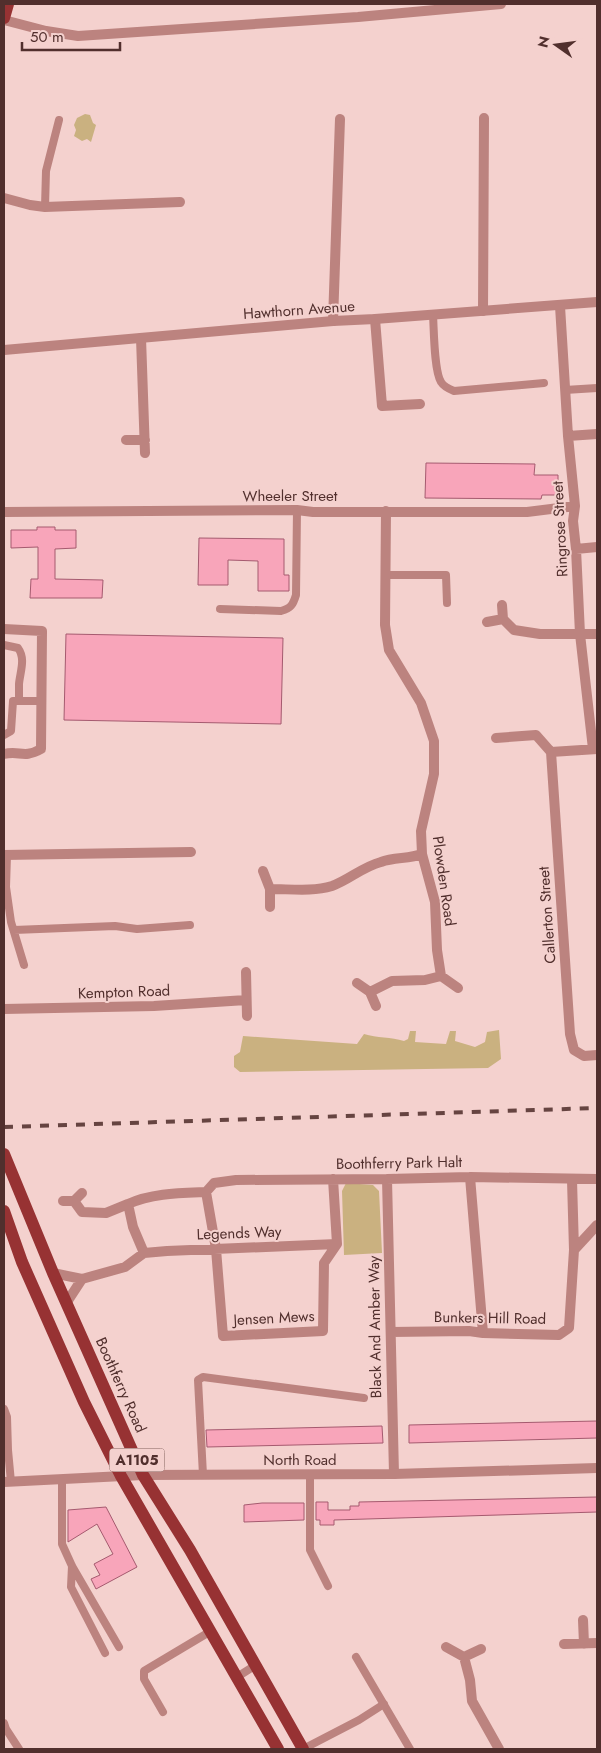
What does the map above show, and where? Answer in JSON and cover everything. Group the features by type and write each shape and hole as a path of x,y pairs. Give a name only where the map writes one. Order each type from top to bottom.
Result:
{"main road":[{"path":"4,19 8,4"},
{"name":"Boothferry Road","path":"4,1154 53,1273 143,1475 190,1550 303,1749"},
{"name":"A1105","path":"4,1212 22,1262 84,1402 121,1476 278,1749"}],"street":[{"path":"4,19 46,31 78,36 358,17 501,4"},
{"path":"483,311 484,118"},
{"path":"333,321 340,119"},
{"path":"4,198 30,206 45,207 180,202"},
{"name":"Hawthorn Avenue","path":"4,350 333,321 597,302"},
{"name":"Ringrose Street","path":"560,306 568,436 575,506 573,521 580,634 595,749"},
{"path":"375,319 382,406 420,404"},
{"path":"140,338 145,453"},
{"path":"568,436 597,434"},
{"path":"126,440 145,440"},
{"name":"Wheeler Street","path":"4,512 297,510 313,512 527,512 575,506"},
{"name":"Plowden Road","path":"386,511 385,625 389,650 421,704 434,741 434,774 422,831 422,854 435,902 440,976"},
{"path":"576,549 597,547"},
{"path":"502,605 503,619 514,630 540,634 597,634"},
{"path":"487,622 503,619"},
{"path":"4,630 42,631 41,749 31,755 8,752 4,754"},
{"path":"496,738 536,735 551,752 595,749"},
{"name":"Callerton Street","path":"551,752 570,1034 574,1050 584,1056 597,1055"},
{"path":"5,855 192,852"},
{"path":"270,889 310,890 332,886 367,866 392,858 414,857 422,854"},
{"path":"262,871 270,889 270,907"},
{"path":"246,972 247,1016"},
{"path":"370,992 392,981 425,980 440,976 458,988"},
{"path":"357,983 370,992 376,1006"},
{"name":"Kempton Road","path":"4,1009 154,1006 246,1000"},
{"path":"470,1177 483,1333"},
{"name":"Boothferry Park Halt","path":"74,1201 82,1212 106,1213 142,1197 206,1192 214,1183 236,1180 333,1178 386,1180 470,1177 597,1179"},
{"path":"333,1178 337,1244"},
{"name":"Black And Amber Way","path":"386,1180 394,1474"},
{"name":"Bunkers Hill Road","path":"390,1332 469,1331 559,1335 569,1328 574,1250 572,1180"},
{"path":"206,1192 216,1249"},
{"path":"63,1201 74,1201 82,1194"},
{"path":"53,1273 82,1279 125,1267 144,1253 133,1227 128,1204"},
{"path":"574,1250 597,1225"},
{"name":"Jensen Mews","path":"216,1249 223,1336 323,1331 324,1263 337,1244"},
{"name":"Legends Way","path":"144,1253 337,1244"},
{"path":"67,1302 82,1279"},
{"name":"North Road","path":"7,1482 143,1475 394,1474 597,1468"},
{"path":"583,1620 584,1644"},
{"path":"564,1644 597,1644"},
{"path":"446,1647 464,1657 470,1680 472,1701 499,1749"},
{"path":"464,1657 481,1649"}],"lane":[{"path":"45,207 46,170 59,120"},
{"path":"433,315 436,359 440,381 446,387 454,391 544,383"},
{"path":"565,390 597,388"},
{"path":"220,609 281,611 289,609 293,604 296,595 297,510"},
{"path":"386,574 446,575 447,603"},
{"path":"4,645 18,648 22,652 19,687 11,731 4,735"},
{"path":"16,701 42,701"},
{"path":"5,855 6,887 14,930 24,965"},
{"path":"14,930 115,926 137,929 190,925"},
{"path":"203,1475 198,1380 203,1377 364,1398"},
{"path":"4,1409 8,1417 7,1482"},
{"path":"310,1475 310,1550 328,1586"},
{"path":"62,1479 62,1544 72,1566 119,1647"},
{"path":"72,1566 71,1587 105,1653"},
{"path":"163,1712 144,1679 144,1671 211,1632"},
{"path":"356,1657 410,1749"},
{"path":"237,1677 256,1665"},
{"path":"303,1749 359,1720 384,1704"},
{"path":"4,1723 19,1749"}],"shaded area":[{"path":"85,114 90,115 93,123 96,125 91,142 87,139 82,141 74,136 76,130 74,125 77,118"},
{"path":"499,1030 501,1059 488,1068 240,1072 234,1067 234,1056 240,1052 243,1036 357,1044 364,1034 404,1041 408,1039 410,1031 416,1031 415,1042 446,1044 450,1031 456,1031 455,1041 475,1047 485,1042 487,1032"},
{"path":"346,1183 373,1185 379,1191 382,1253 344,1255 342,1191"}],"building":[{"path":"426,463 535,464 534,475 558,475 558,495 542,495 541,499 425,498"},
{"path":"37,527 55,527 55,530 76,530 76,548 55,549 55,579 103,580 102,598 30,598 31,579 38,579 38,547 11,548 11,530 37,530"},
{"path":"199,538 284,539 284,575 289,575 289,591 258,591 258,561 228,560 228,585 198,585"},
{"path":"66,634 283,638 281,724 64,720"},
{"path":"597,1421 597,1438 409,1443 409,1425"},
{"path":"382,1426 383,1443 207,1447 206,1430"},
{"path":"597,1497 597,1512 334,1520 334,1525 320,1525 320,1520 316,1520 316,1502 328,1502 328,1510 350,1510 350,1506 359,1506 359,1502"},
{"path":"304,1503 304,1520 244,1522 244,1505"},
{"path":"106,1507 137,1567 96,1589 91,1579 100,1575 94,1564 113,1554 97,1524 68,1542 68,1510"}],"railway":[{"path":"4,1127 597,1108"}]}
